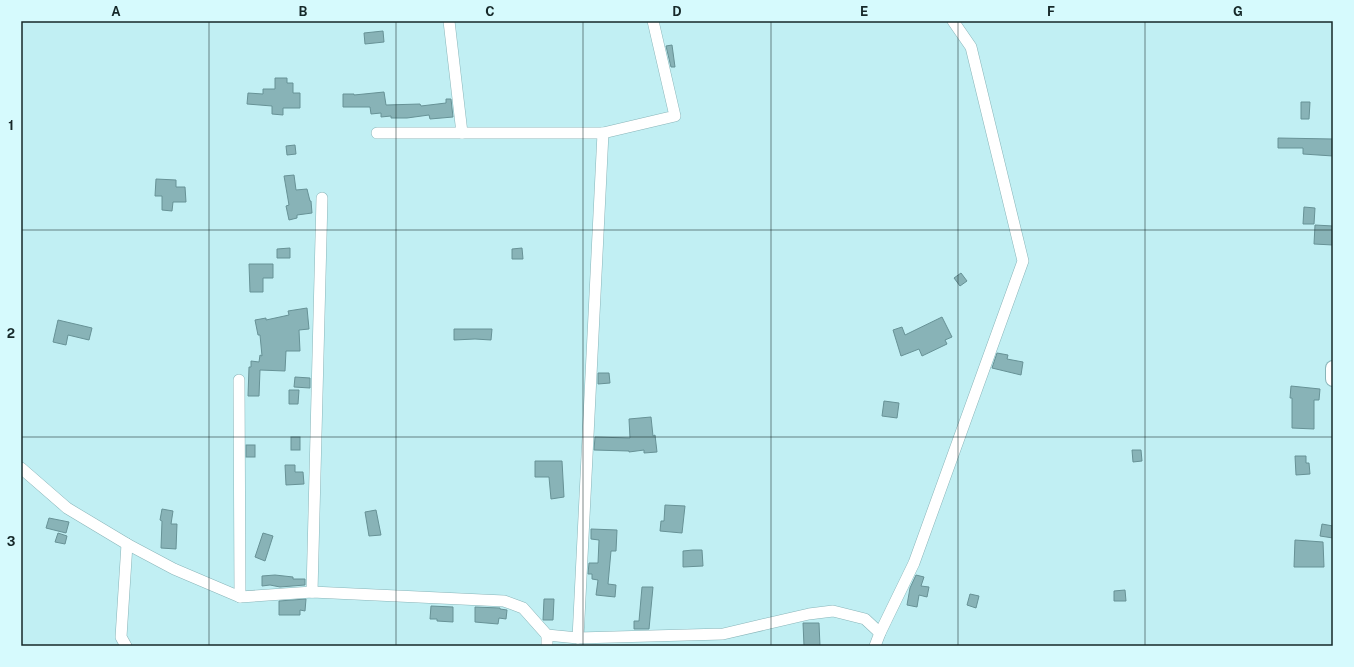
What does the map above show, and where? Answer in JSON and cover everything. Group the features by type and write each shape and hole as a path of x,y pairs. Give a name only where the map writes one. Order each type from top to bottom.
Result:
{"street":[{"path":"449,21 462,133"},
{"path":"377,133 603,134 675,116 653,21"},
{"path":"875,646 914,562 1023,261 971,47 953,21"},
{"path":"578,638 603,134"},
{"path":"312,592 322,198"},
{"path":"1333,368 1333,379"},
{"path":"239,380 240,597"},
{"path":"21,468 67,508 127,544 174,570 240,597 312,592 504,601 523,608 547,641 578,638 723,634 809,614 833,611 864,620 880,633"},
{"path":"126,646 121,637 127,544"}],"building":[{"path":"383,31 384,42 365,44 364,33"},
{"path":"672,45 675,67 671,67 666,46"},
{"path":"275,78 287,78 287,83 293,83 293,93 300,93 300,108 283,108 283,115 272,114 272,106 247,104 248,93 263,94 263,89 275,89"},
{"path":"384,92 386,105 420,104 421,106 446,103 446,99 451,99 453,117 430,119 429,115 407,118 391,118 391,116 381,117 381,113 371,114 370,107 343,107 343,94 354,95"},
{"path":"1301,102 1310,102 1309,119 1301,119"},
{"path":"1278,138 1333,139 1333,156 1303,154 1303,148 1278,148"},
{"path":"295,145 296,154 287,155 286,146"},
{"path":"294,175 296,190 307,189 311,201 312,213 297,215 297,218 289,220 286,206 289,205 284,176"},
{"path":"156,179 176,180 176,187 185,187 186,202 173,202 172,211 162,210 162,196 155,196"},
{"path":"1304,207 1315,208 1314,224 1303,224"},
{"path":"1315,225 1333,226 1333,245 1314,244"},
{"path":"290,248 290,258 277,258 277,249"},
{"path":"522,248 523,259 512,259 512,249"},
{"path":"249,264 273,264 273,278 263,278 263,292 250,292"},
{"path":"961,273 967,281 960,286 954,278"},
{"path":"307,308 309,329 299,330 300,351 286,351 285,371 260,370 259,396 248,396 249,367 251,367 251,361 259,362 260,355 262,356 260,335 258,335 255,320 266,318 266,320 289,315 288,311"},
{"path":"942,317 952,337 945,340 947,344 922,356 919,349 901,356 893,330 902,327 905,335"},
{"path":"58,320 92,328 89,340 68,335 66,345 53,342"},
{"path":"454,329 492,329 491,340 454,340"},
{"path":"997,353 1008,355 1007,359 1023,362 1021,375 992,368"},
{"path":"598,373 609,373 610,383 598,384"},
{"path":"295,377 310,378 310,388 294,387"},
{"path":"1291,386 1320,389 1319,400 1314,400 1314,429 1292,428 1292,398 1290,398"},
{"path":"289,390 299,390 298,404 289,404"},
{"path":"884,401 899,403 897,418 882,416"},
{"path":"651,417 653,436 655,435 657,452 644,453 644,450 629,452 594,450 595,437 630,438 629,419"},
{"path":"291,437 300,437 300,450 291,450"},
{"path":"246,445 255,445 255,457 246,457"},
{"path":"1132,450 1141,450 1142,461 1133,462"},
{"path":"1295,456 1306,456 1306,463 1309,463 1310,474 1296,475"},
{"path":"535,461 562,461 564,497 551,499 549,477 535,477"},
{"path":"285,465 295,465 295,472 303,472 304,484 286,485"},
{"path":"665,505 685,506 682,533 660,531 661,521 664,521"},
{"path":"162,509 173,511 171,524 177,524 176,549 161,548 162,521 160,520"},
{"path":"376,510 381,535 369,536 365,512"},
{"path":"49,518 69,522 66,533 46,528"},
{"path":"1322,524 1333,526 1333,538 1320,536"},
{"path":"591,529 617,530 616,551 611,551 608,584 616,585 615,597 596,595 598,580 592,579 592,574 588,574 589,563 598,563 599,540 591,539"},
{"path":"58,533 67,536 65,544 55,542"},
{"path":"263,533 273,536 265,561 255,557"},
{"path":"1295,540 1323,542 1324,567 1294,567"},
{"path":"702,550 703,566 683,567 683,551"},
{"path":"275,575 293,577 293,579 305,579 305,585 280,587 270,585 262,586 262,576"},
{"path":"916,575 924,577 921,586 929,587 927,597 919,595 917,607 907,605 910,588"},
{"path":"642,587 653,587 649,629 634,629 634,621 639,621"},
{"path":"1125,590 1126,601 1114,601 1114,591"},
{"path":"970,594 979,596 976,608 967,605"},
{"path":"306,599 305,611 300,610 300,615 279,615 279,601"},
{"path":"544,599 554,599 553,620 543,620"},
{"path":"431,606 453,607 453,622 430,619"},
{"path":"475,607 500,608 507,610 506,619 499,618 498,624 475,622"},
{"path":"803,623 819,623 820,646 804,646"}]}
